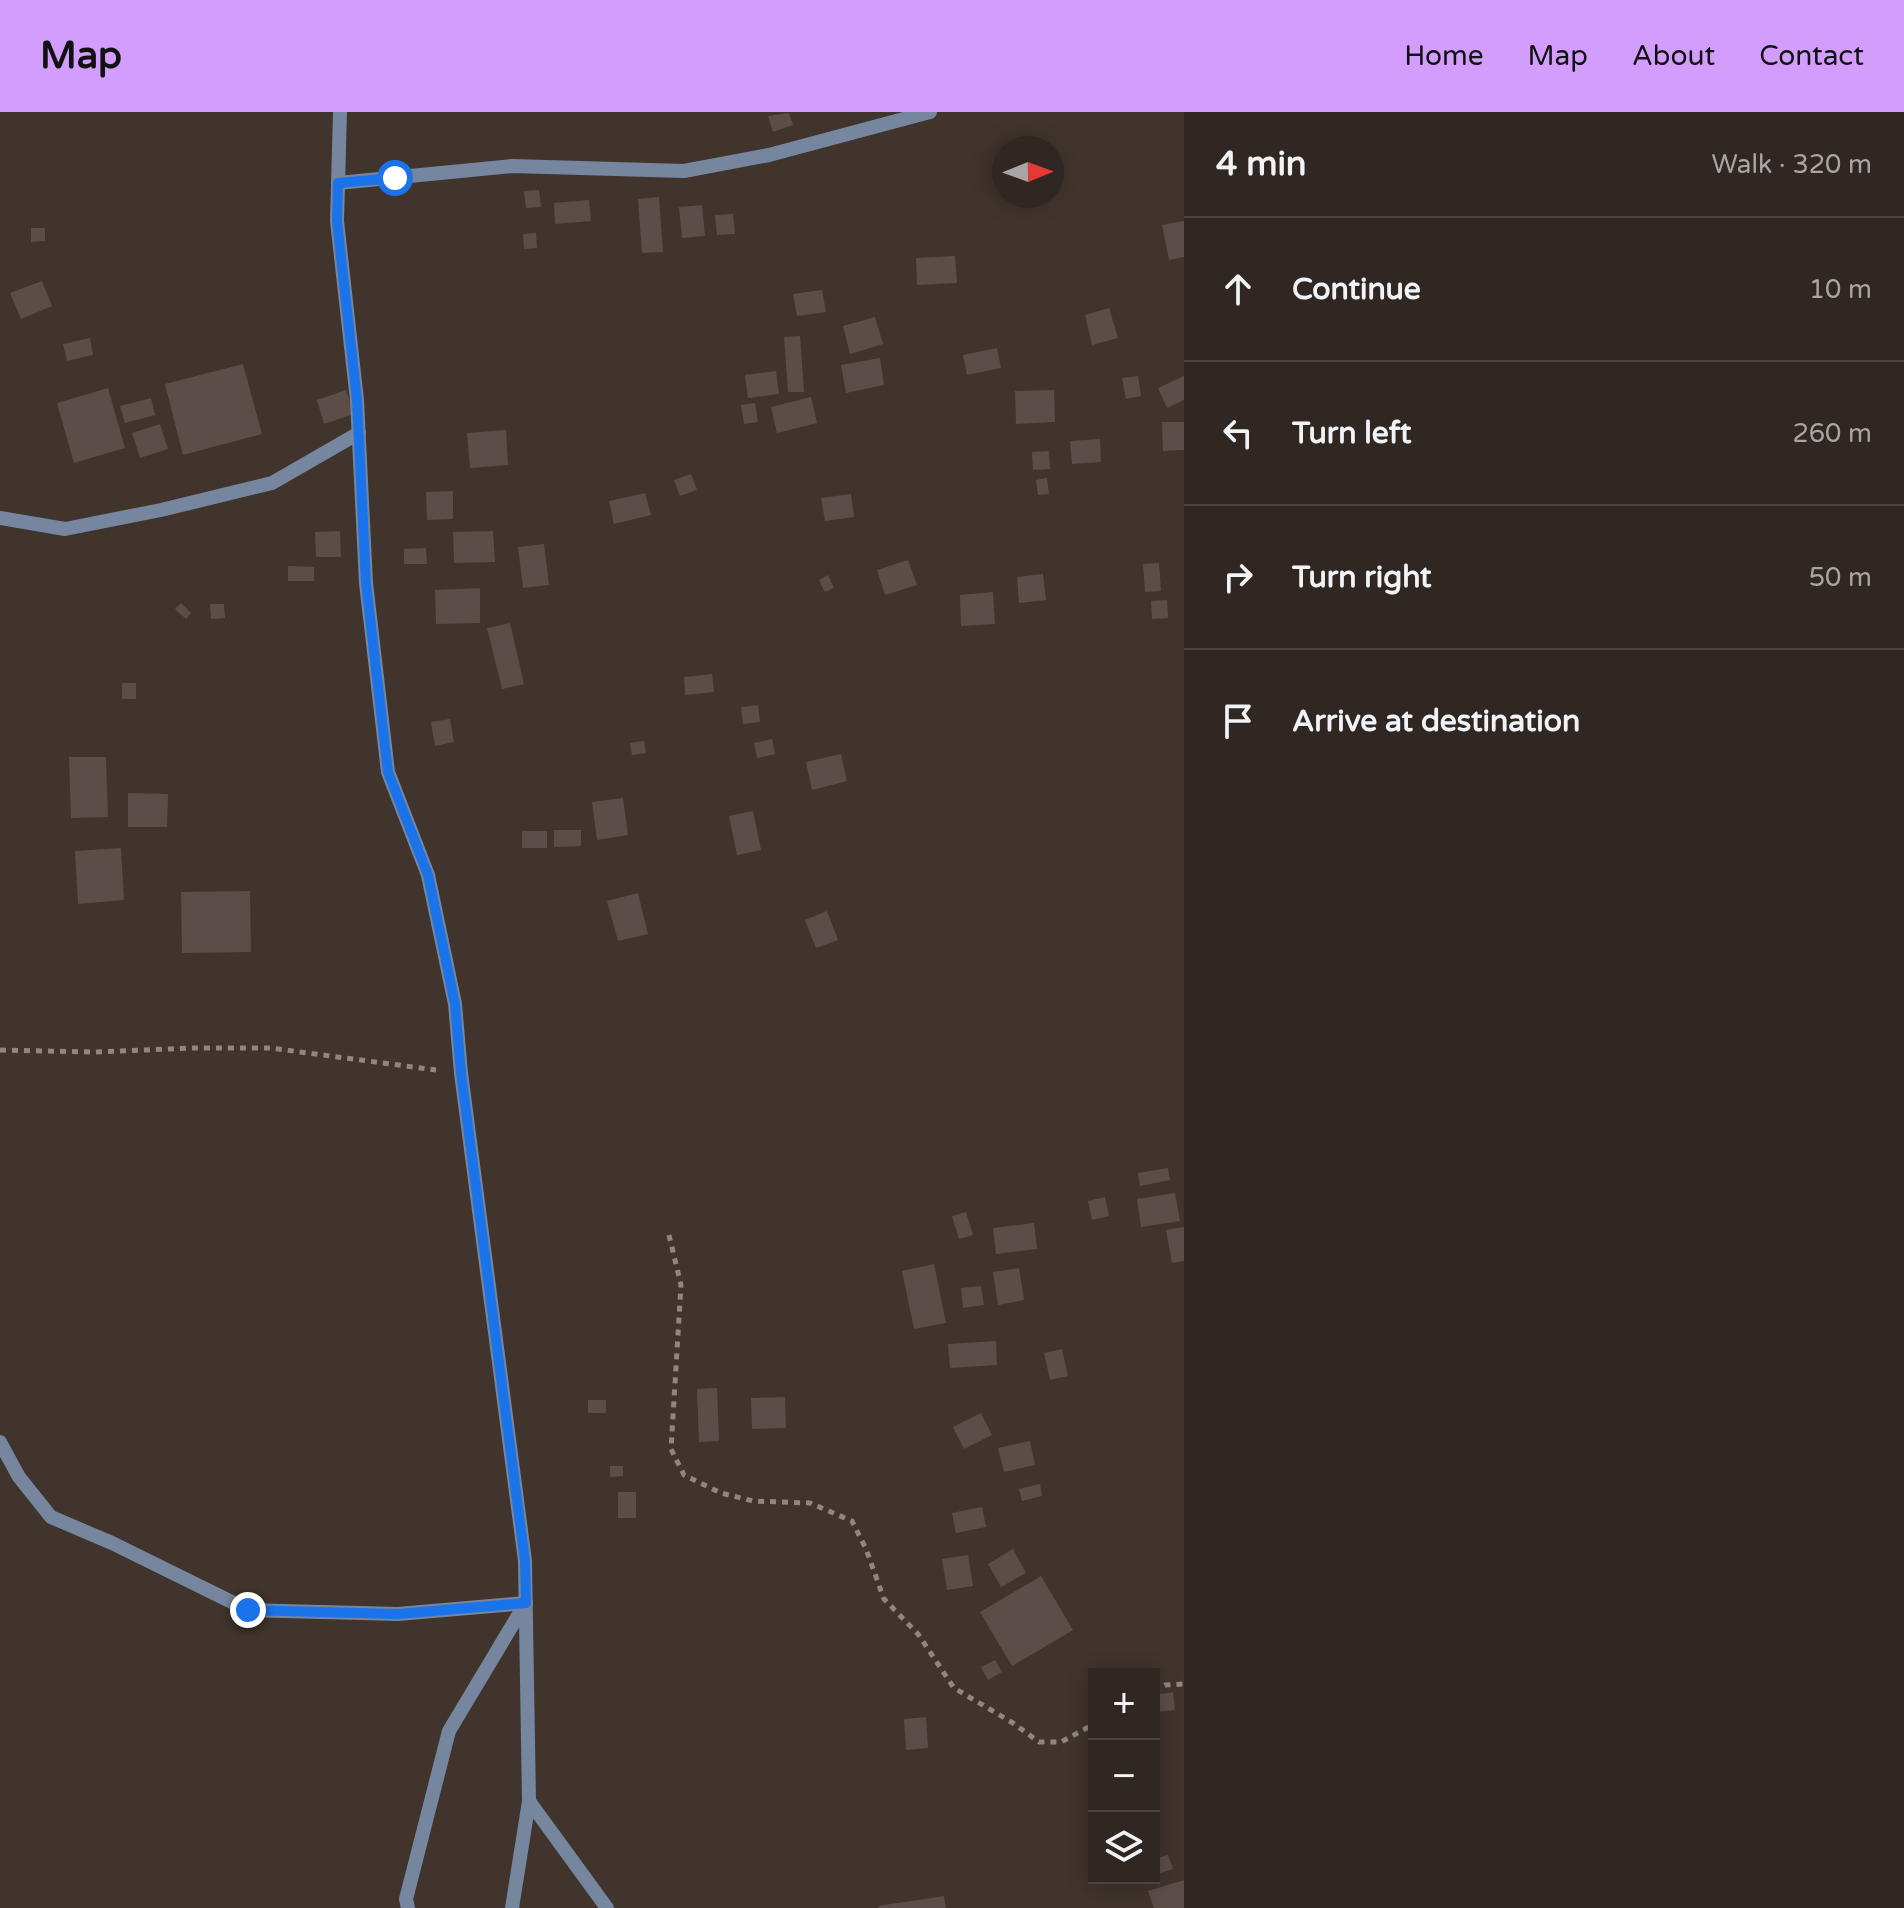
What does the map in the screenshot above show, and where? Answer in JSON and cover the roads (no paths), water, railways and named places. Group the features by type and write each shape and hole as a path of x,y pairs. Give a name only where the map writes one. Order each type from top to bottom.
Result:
{"street":[{"path":"340,112 337,221 359,433 366,583 388,772 428,875 455,1004 461,1073 525,1561 529,1801 512,1908"},
{"path":"338,183 512,166 684,171 769,155 930,112"},
{"path":"0,518 65,529 161,510 272,483 359,433"},
{"path":"0,1442 19,1477 51,1517 112,1543 248,1610 398,1614 526,1603"},
{"path":"408,1908 406,1899 449,1731 526,1603"},
{"path":"529,1801 607,1908"}]}
